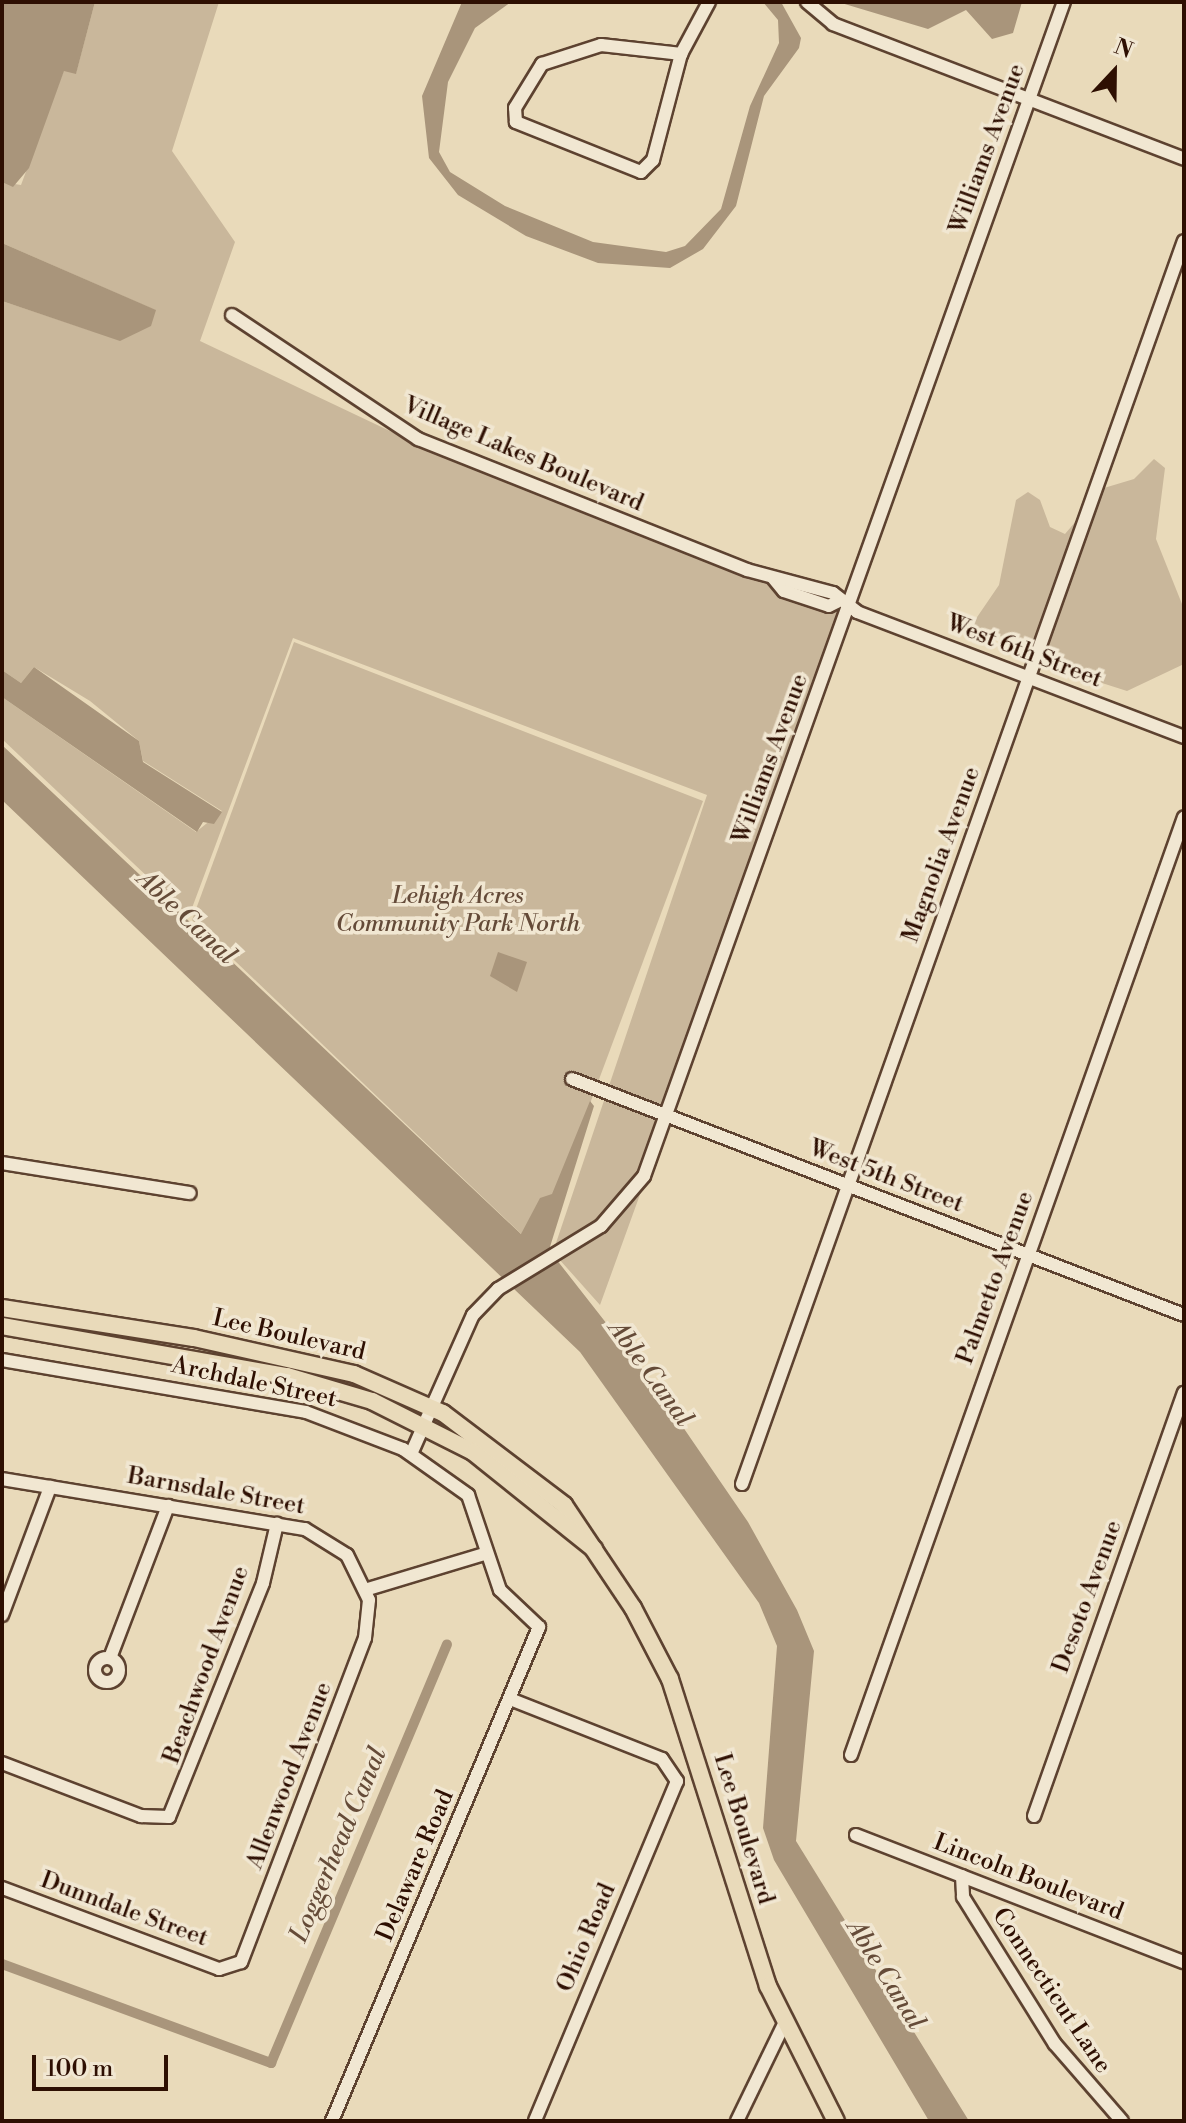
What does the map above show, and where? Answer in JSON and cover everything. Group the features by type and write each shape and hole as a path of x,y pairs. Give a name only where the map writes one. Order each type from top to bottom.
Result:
{"main road":[{"name":"Lee Boulevard","path":"2,1308 113,1325 333,1367 435,1409 544,1486 600,1554 670,1679 784,2024 836,2121"},
{"path":"22,1329 39,1324 107,1334 113,1325"},
{"name":"Lee Boulevard","path":"2,1326 326,1385 427,1426 473,1452 600,1554"}],"street":[{"path":"681,54 601,45 561,54 542,64 515,108 516,122 641,172 653,160 681,54 709,2"},
{"path":"807,2 833,24 1184,159"},
{"name":"Williams Avenue","path":"411,1454 435,1409 465,1326 498,1289 568,1247 628,1200 667,1116 842,604 1064,2"},
{"name":"Magnolia Avenue","path":"742,1484 1184,241"},
{"name":"Village Lakes Boulevard","path":"232,315 418,439 773,578 784,591 829,606 842,604"},
{"name":"West 6th Street","path":"842,604 1184,737"},
{"name":"Palmetto Avenue","path":"851,1755 1184,817"},
{"name":"West 5th Street","path":"572,1079 1184,1315"},
{"path":"2,1163 190,1193"},
{"name":"Archdale Street","path":"2,1360 306,1412 411,1454 468,1495 507,1600 539,1627"},
{"name":"Desoto Avenue","path":"1034,1816 1184,1393"},
{"name":"Barnsdale Street","path":"2,1479 277,1524 330,1540 368,1589"},
{"path":"2,1615 50,1487"},
{"path":"110,1658 168,1506"},
{"name":"Beachwood Avenue","path":"2,1763 141,1816 169,1817 263,1583 277,1524"},
{"path":"368,1589 487,1553"},
{"name":"Allenwood Avenue","path":"231,1969 248,1950 356,1664 368,1625 368,1589"},
{"name":"Delaware Road","path":"332,2121 539,1627"},
{"name":"Ohio Road","path":"510,1699 662,1759 675,1772 675,1788 535,2121"},
{"name":"Lincoln Boulevard","path":"856,1835 1184,1962"},
{"name":"Connecticut Lane","path":"962,1876 963,1897 1055,2044 1122,2121"},
{"name":"Dunndale Street","path":"2,1888 231,1969"},
{"path":"737,2121 784,2024"}],"green space":[{"path":"95,2 219,2 172,151 235,242 200,341 392,432 844,606 640,1173 591,1227 554,1249 707,795 293,638 189,916 2,739 2,697 196,832 222,811 143,761 139,741 90,701 34,667 21,683 2,670 2,301 92,331 155,310 2,243 2,182 21,185 64,70 76,73"},
{"path":"1154,459 1165,468 1156,539 1184,609 1184,664 1127,691 1055,668 1020,643 971,626 999,585 1016,500 1028,492 1040,500 1050,527 1065,534 1104,488 1134,479"},
{"name":"Lehigh Acres Community Park North","path":"294,642 703,801 536,1248 192,920"},
{"path":"642,1189 600,1305 559,1259 604,1230"}],"shaded area":[{"path":"2,2 95,2 76,74 64,71 29,168 13,187 2,182"},
{"path":"462,2 511,2 475,28 448,82 439,152 450,172 505,206 593,242 666,252 685,246 721,209 750,106 779,43 778,20 763,2 781,2 801,38 799,48 764,96 736,206 703,249 670,268 598,263 526,236 458,195 429,158 422,96"},
{"path":"838,2 1022,2 1013,33 992,39 966,10 928,29"},
{"path":"2,243 156,310 151,326 120,341 2,301"},
{"path":"34,667 139,741 143,762 222,812 214,824 203,822 197,832 2,697 2,670 21,683"},
{"path":"2,745 521,1234 540,1198 552,1194 590,1101 594,1106 549,1250 650,1379 748,1522 797,1610 814,1651 796,1841 969,2121 929,2121 774,1860 763,1828 777,1646 759,1603 580,1352 2,800"},
{"path":"498,952 527,962 517,992 490,976"}],"waterway":[{"name":"Loggerhead Canal","path":"2,1964 271,2063 447,1644"}],"water label":[{"name":"Able Canal","path":"186,918"},
{"name":"Able Canal","path":"650,1374"},
{"name":"Able Canal","path":"885,1975"}]}
